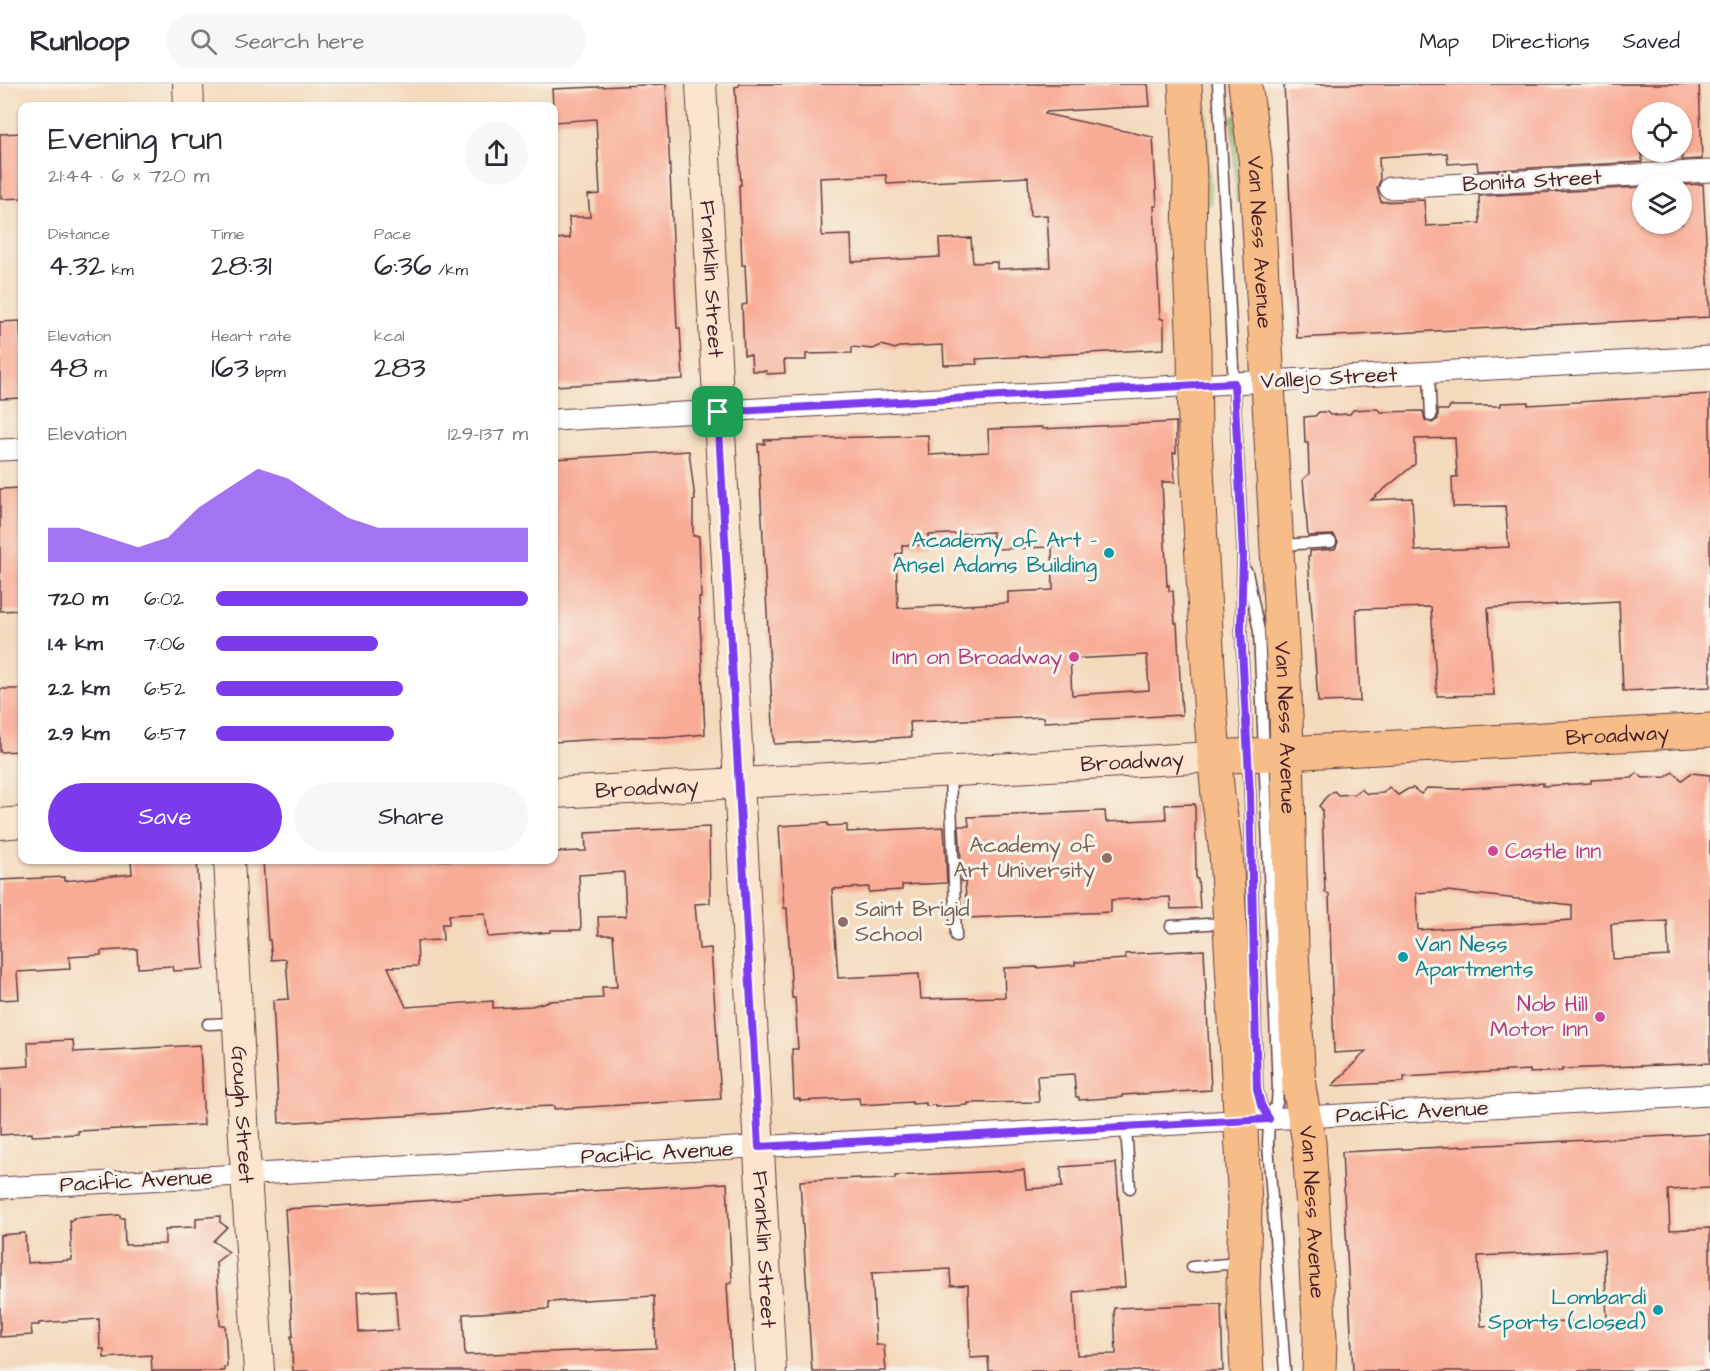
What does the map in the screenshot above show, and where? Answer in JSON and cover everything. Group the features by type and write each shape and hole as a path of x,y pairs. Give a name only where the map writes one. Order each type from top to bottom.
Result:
{"main road":[{"path":"188,84 189,102"},
{"name":"Franklin Street","path":"701,84 771,1371"},
{"path":"1185,84 1190,178 1189,247 1195,434 1214,757 1226,852 1229,923 1255,1120 1245,1205 1247,1371"},
{"name":"Van Ness Avenue","path":"1245,84 1255,157 1277,545 1267,754 1293,973 1299,1087 1309,1142 1320,1338 1319,1371"},
{"name":"Broadway","path":"558,793 1710,730"},
{"path":"0,824 18,822"},
{"name":"Gough Street","path":"229,864 259,1371"}],"street":[{"name":"Bonita Street","path":"1390,188 1710,171"},
{"name":"Vallejo Street","path":"558,420 1710,357"},
{"path":"0,450 18,449"},
{"name":"Pacific Avenue","path":"0,1188 1710,1095"}],"lane":[{"path":"1218,84 1243,554 1241,630 1267,754 1257,1089 1261,1105 1255,1120 1269,1154 1285,1371"},
{"path":"1428,373 1431,416"},
{"path":"1277,545 1331,542"},
{"path":"1243,554 1259,631 1267,754 1278,1088 1277,1103 1255,1120"},
{"path":"950,772 956,936"},
{"path":"1172,926 1229,923"},
{"path":"208,1024 238,1023"},
{"path":"1126,1127 1130,1188"},
{"path":"1192,1267 1244,1263"}],"green space":[{"path":"1197,84 1204,84 1211,204 1202,205"},
{"path":"1236,116 1246,202 1237,203 1232,117"}],"building":[{"path":"666,84 677,328 680,328 683,379 558,386 558,239 570,238 569,217 590,217 588,195 600,194 596,119 558,122 558,102 553,102 552,89"},
{"path":"739,84 1148,84 1150,106 1046,112 1045,114 1153,137 1157,206 1154,206 1160,318 1164,320 1164,349 976,359 977,364 944,365 943,345 895,349 882,345 873,349 852,347 852,353 806,354 806,360 784,360 785,373 766,374 766,371 752,371 751,355 744,355 742,305 747,304 745,265 742,265 739,185 741,185 735,87","holes":["886,175 887,184 1028,177 1030,216 1047,215 1050,267 997,269 997,262 973,263 971,238 939,239 940,257 852,262 851,235 822,236 820,178"]},
{"path":"1284,84 1699,84 1702,159 1692,160 1692,102 1632,102 1632,162 1642,162 1478,171 1477,162 1448,164 1447,153 1379,157 1380,181 1377,188 1381,202 1424,200 1426,226 1480,223 1479,196 1632,188 1632,234 1692,234 1692,185 1703,184 1710,317 1297,338"},
{"path":"18,133 18,198 1,199 0,134"},
{"path":"18,321 18,398 0,399 0,322"},
{"path":"1710,394 1710,687 1623,691 1619,601 1488,608 1494,695 1437,696 1431,607 1356,609 1360,701 1318,702 1308,556 1310,556 1310,551 1335,549 1338,542 1334,535 1308,536 1303,479 1309,474 1308,443 1305,443 1304,417 1315,416 1319,412 1327,412 1330,415 1350,414 1353,410 1369,409 1377,409 1381,412 1423,411 1425,420 1432,423 1438,419 1438,410 1448,410 1450,406 1501,406 1501,403 1528,402 1528,405","holes":["1455,438 1457,477 1452,477 1453,507 1505,506 1509,547 1415,551 1412,498 1371,500 1415,464 1415,439"]},
{"path":"1176,422 1176,453 1173,453 1175,482 1162,482 1167,586 1169,585 1169,591 1173,591 1175,623 1177,623 1182,715 1044,722 1044,717 910,722 911,737 774,744 758,444 765,444 764,440 928,435 929,455 989,452 988,429 1042,427 1042,429","holes":["993,532 993,549 1052,547 1053,590 1008,592 1008,603 898,608 896,554 902,553 902,545 929,545 928,535","1147,655 1149,690 1072,695 1070,659"]},
{"path":"689,451 695,500 693,500 693,536 699,536 701,598 699,598 705,734 664,738 633,737 558,742 558,459"},
{"path":"18,488 18,610 0,611 0,489"},
{"path":"0,689 18,689 18,751 0,752"},
{"path":"1673,772 1682,780 1691,773 1710,775 1710,1063 1404,1077 1404,1082 1332,1086 1366,1051 1334,1053 1329,894 1325,892 1322,809 1319,806 1326,797 1334,791 1338,795 1354,794 1361,789 1367,794 1383,793 1389,787 1398,795 1413,788 1421,794 1427,788 1457,789 1543,783 1543,786 1591,783 1591,780 1632,778 1637,773 1643,778 1666,777","holes":["1447,891 1572,905 1572,920 1418,930 1416,893","1667,921 1669,956 1613,959 1611,924"]},
{"name":"Academy of Art University","path":"1195,804 1196,879 1198,879 1200,908 1171,909 1170,897 1111,900 1111,912 967,918 965,882 962,882 959,826 969,826 968,817 1105,811 1106,822 1166,819 1165,805"},
{"path":"828,823 828,826 847,825 847,832 944,827 947,883 902,885 902,890 869,892 869,887 832,889 838,978 919,974 921,999 1005,997 1004,968 1075,965 1075,962 1126,959 1125,954 1204,950 1211,1090 1079,1100 1079,1097 1076,1097 1074,1074 1037,1076 1039,1102 968,1103 968,1105 935,1107 935,1105 926,1106 926,1103 912,1104 912,1102 860,1105 859,1098 800,1101 800,1099 794,1099 792,1049 798,1049 795,998 792,998 787,908 784,908 779,826"},
{"path":"709,827 710,903 695,904 699,949 711,948 721,1099 554,1109 554,1106 503,1108 279,1123 273,1000 289,999 286,959 272,960 270,940 268,940 263,864 558,864 558,852 586,851 585,833","holes":["624,872 626,916 598,917 599,935 613,935 617,987 602,987 603,998 549,1001 532,1006 493,1008 493,1001 406,1007 388,967 418,966 417,941 443,940 442,924 449,924 449,915 485,913 488,937 550,932 550,930 581,930 579,875"]},
{"path":"131,864 197,864 204,969 173,971 172,966 138,968 137,949 101,951 101,955 69,957 70,969 17,972 19,999 0,1000 0,880 64,877 64,881 132,874"},
{"path":"73,1040 74,1052 200,1045 204,1125 78,1131 78,1134 0,1135 0,1068 29,1066 28,1042"},
{"path":"1710,1134 1710,1188 1668,1190 1670,1230 1710,1228 1710,1371 1353,1371 1342,1152","holes":["1604,1250 1607,1320 1481,1326 1478,1256"]},
{"path":"1116,1163 1125,1287 1074,1292 1077,1355 1116,1354 1114,1308 1221,1304 1223,1371 989,1371 988,1357 970,1358 968,1285 951,1286 950,1269 872,1273 876,1345 884,1345 886,1371 812,1371 800,1181 895,1179 895,1176 1024,1170 1026,1189 1062,1187 1061,1167"},
{"path":"727,1183 732,1283 727,1284 732,1371 293,1371 285,1209","holes":["395,1290 398,1330 359,1332 357,1292","654,1296 656,1348 465,1355 463,1314 549,1309 549,1302"]},
{"path":"120,1215 120,1218 124,1218 125,1245 165,1244 165,1230 196,1227 196,1218 220,1216 220,1222 227,1227 213,1241 229,1252 216,1262 220,1325 225,1325 227,1367 224,1367 224,1371 152,1371 151,1355 104,1358 104,1349 100,1349 99,1319 39,1323 39,1325 31,1325 32,1335 0,1337 0,1235 25,1233 27,1263 72,1260 70,1220"}],"place":[{"name":"Academy of Art - Ansel Adams Building","path":"1109,553"},
{"name":"Inn on Broadway","path":"1074,657"},
{"name":"Castle Inn","path":"1493,851"},
{"name":"Academy of Art University","path":"1107,858"},
{"name":"Saint Brigid School","path":"843,922"},
{"name":"Van Ness Apartments","path":"1403,957"},
{"name":"Nob Hill Motor Inn","path":"1600,1017"},
{"name":"Lombardi Sports (closed)","path":"1658,1310"}],"route":[{"path":"1234,383 1243,554 1241,630 1250,794 1257,1089 1261,1105 1269,1119 759,1147 718,412 1234,383"}]}
